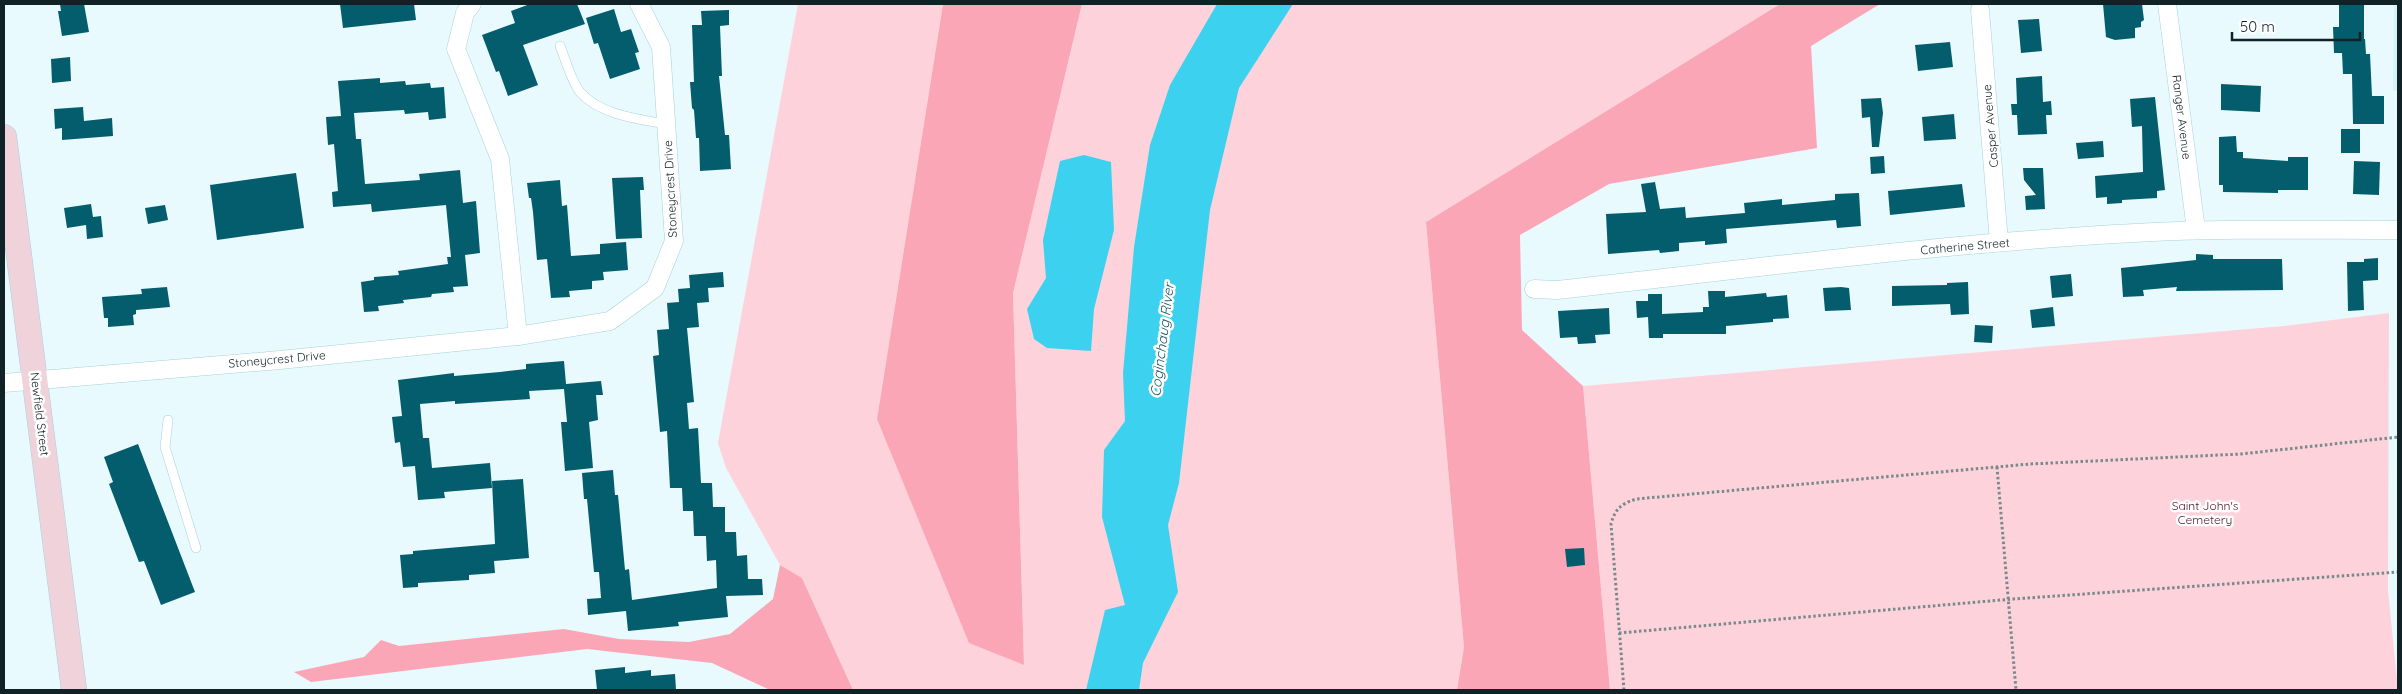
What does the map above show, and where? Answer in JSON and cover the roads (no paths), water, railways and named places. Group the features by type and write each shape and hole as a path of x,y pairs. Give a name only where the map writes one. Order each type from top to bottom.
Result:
{"main road":[{"name":"Newfield Street","path":"4,137 74,690"}],"street":[{"path":"472,4 465,13 456,49 500,159 518,336"},
{"name":"Stoneycrest Drive","path":"4,383 280,360 518,336 610,321 655,288 674,242 661,47 642,6 639,4"},
{"name":"Ranger Avenue","path":"2167,4 2196,230"},
{"name":"Casper Avenue","path":"1980,10 1999,242"},
{"name":"Catherine Street","path":"1534,290 1557,290 1999,242 2196,230 2398,230"}],"lane":[{"path":"560,46 579,92 594,103 629,118 666,124"},
{"path":"168,420 165,448 196,548"}],"water":[{"name":"Coginchaug River","path":"1217,4 1293,4 1239,88 1210,210 1179,483 1168,525 1178,592 1143,663 1139,690 1086,690 1105,610 1125,605 1102,517 1104,450 1125,421 1123,373 1134,247 1150,145 1170,85"},
{"path":"1084,155 1111,162 1114,230 1094,309 1091,351 1047,348 1034,339 1027,309 1046,278 1043,240 1060,161"}],"park label":[{"name":"Saint John's Cemetery","path":"2205,512"}]}
